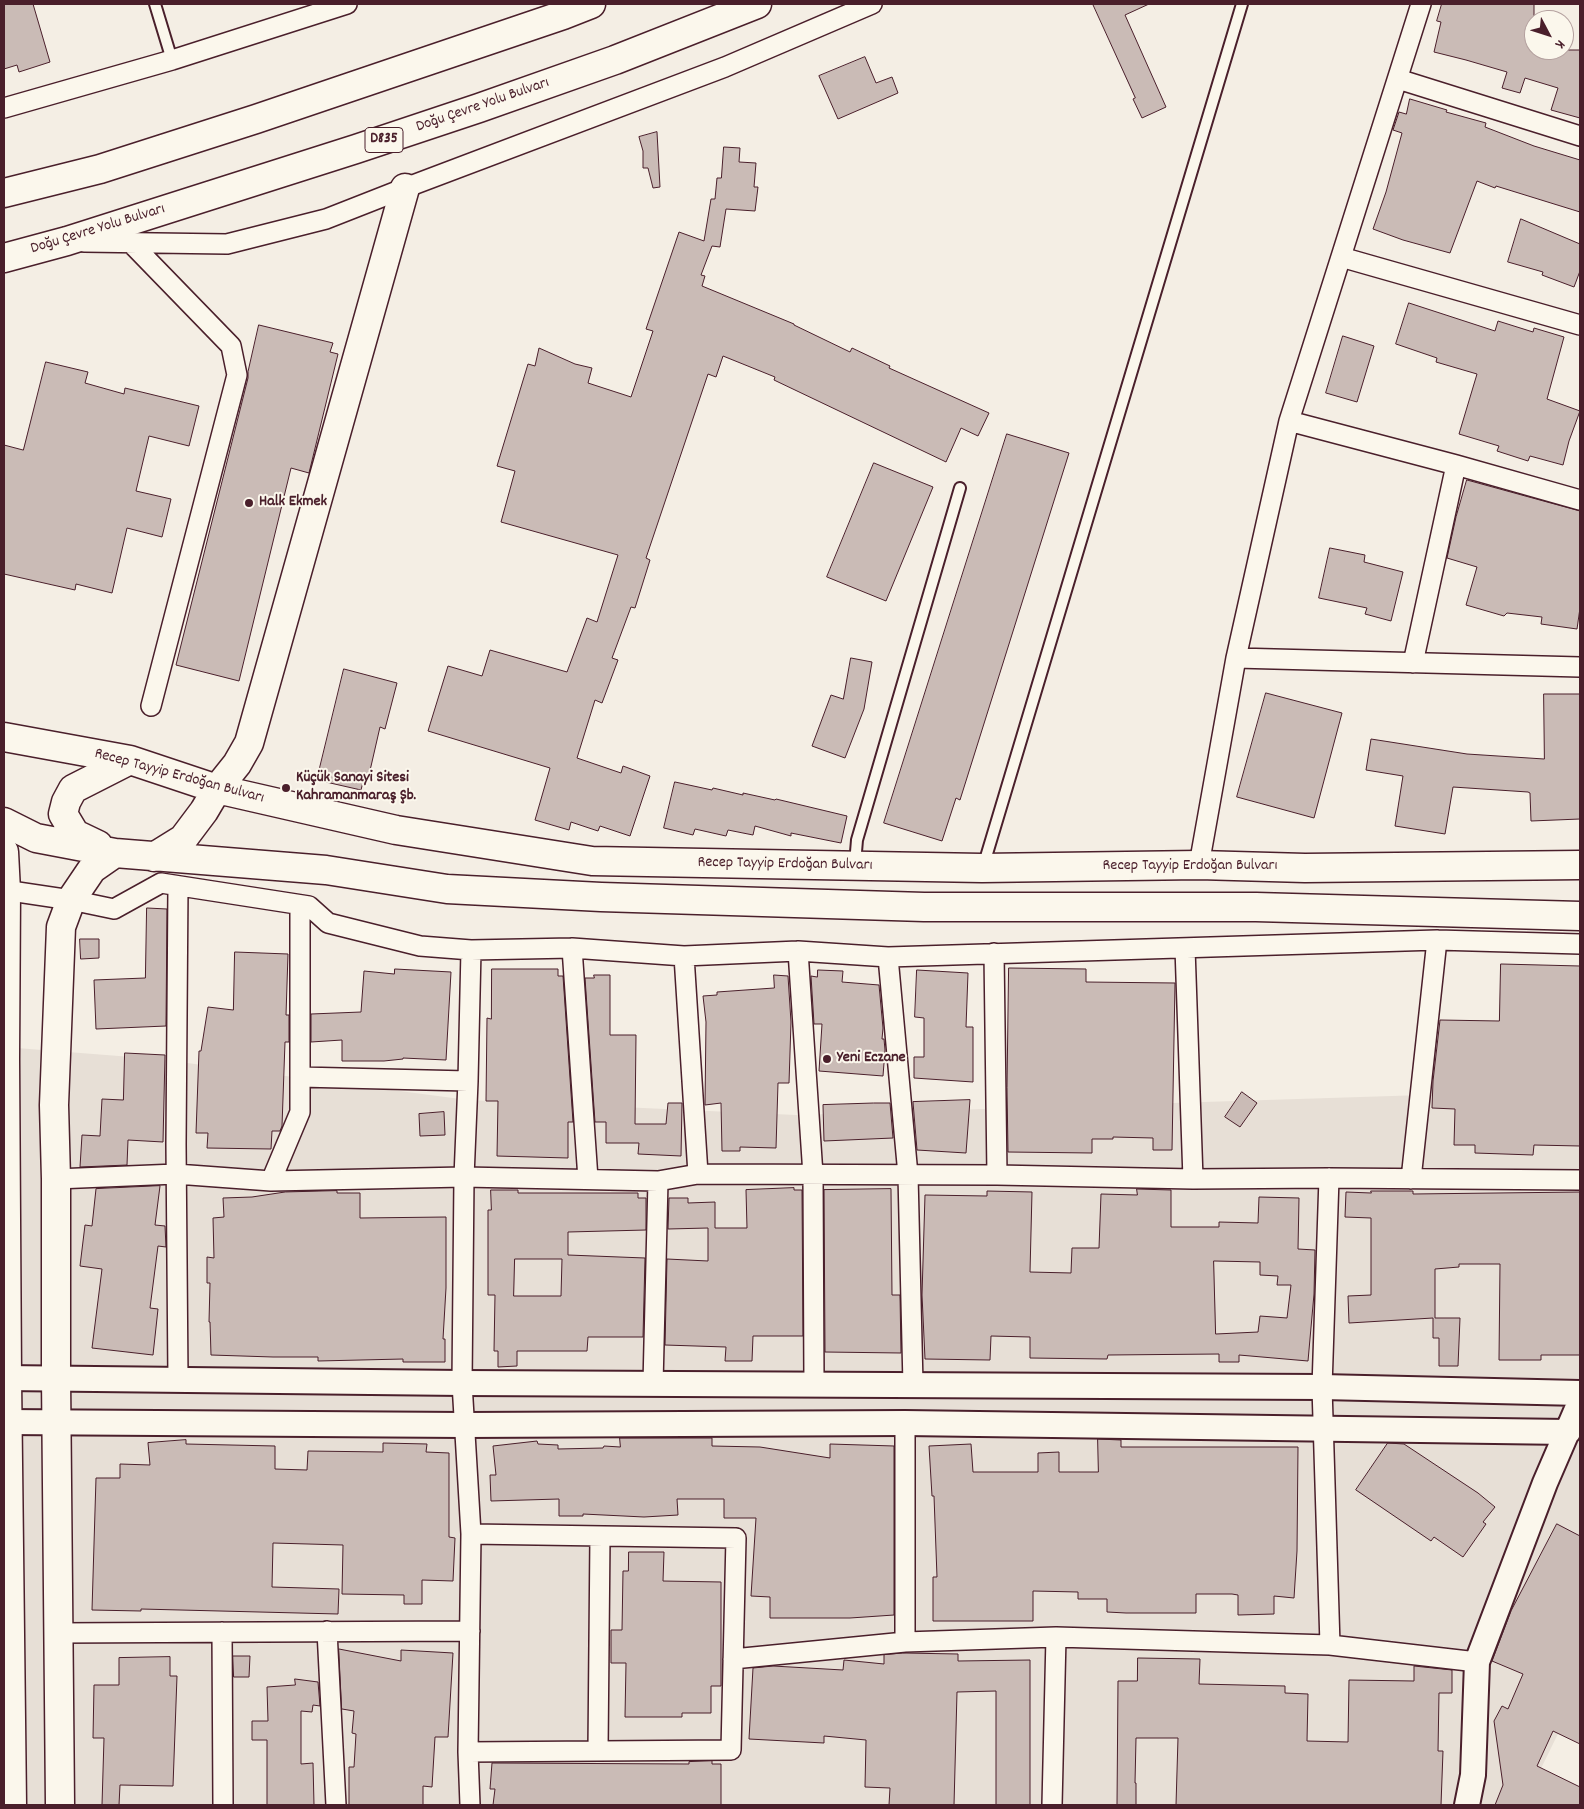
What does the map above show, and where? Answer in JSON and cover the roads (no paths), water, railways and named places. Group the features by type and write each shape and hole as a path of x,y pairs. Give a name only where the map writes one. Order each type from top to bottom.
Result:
{"main road":[{"path":"4,194 100,168 256,119 535,25 591,4"},
{"name":"Doğu Çevre Yolu Bulvarı","path":"4,258 67,241 356,150 615,60 757,4"},
{"path":"154,857 184,839 217,789 237,764 249,743 405,188"},
{"name":"Recep Tayyip Erdoğan Bulvarı","path":"4,737 130,760 217,789 396,830 592,861 982,868 1199,864 1305,868 1580,865"},
{"path":"115,853 75,834 62,814 73,789 130,760"},
{"path":"4,822 36,838 115,853 326,870 447,889 601,897 924,907 1256,907 1580,916"},
{"path":"4,852 5,1378 12,1805"},
{"path":"60,1805 54,1105 62,927 71,900 92,869 115,853"}],"street":[{"path":"4,108 172,60 347,4"},
{"path":"67,241 227,244 326,219 725,67 872,4"},
{"path":"1199,864 1236,658 1289,422 1421,4"},
{"path":"1398,79 1580,136"},
{"path":"130,242 231,346 237,375 151,706"},
{"path":"1341,258 1580,325"},
{"path":"1289,422 1456,465 1580,500"},
{"path":"1413,663 1456,465"},
{"path":"1236,658 1580,667"},
{"path":"5,891 71,900 114,909 161,883 308,906 328,923 420,946 471,950 572,948 684,956 798,950 888,958 994,953 1437,940 1580,944"},
{"path":"178,886 176,1174 178,1379"},
{"path":"271,1181 300,1112 300,905"},
{"path":"1412,1179 1437,940"},
{"path":"572,948 588,1179"},
{"path":"1185,948 1193,1179"},
{"path":"470,1805 468,1752 471,1534 462,1383 464,1177 471,950"},
{"path":"798,950 813,1176 814,1384"},
{"path":"994,953 997,1175"},
{"path":"684,956 698,1174"},
{"path":"888,958 908,1175 913,1385"},
{"path":"300,1077 468,1081"},
{"path":"56,1179 176,1174 271,1181 464,1177 658,1181 698,1174 813,1176 997,1175 1193,1179 1580,1180"},
{"path":"1329,1178 1322,1429 1330,1646"},
{"path":"653,1384 658,1181"},
{"path":"5,1378 56,1377 462,1383 1322,1387 1580,1393"},
{"path":"1467,1805 1473,1775 1477,1662 1542,1492 1580,1402"},
{"path":"6,1422 464,1425 905,1423 1568,1432"},
{"path":"905,1423 905,1642"},
{"path":"468,1752 731,1750 736,1538 471,1534"},
{"path":"598,1750 600,1536"},
{"path":"326,1631 336,1805"},
{"path":"58,1633 470,1631"},
{"path":"222,1632 223,1805"},
{"path":"733,1659 905,1642 1056,1637 1330,1646 1477,1662"},
{"path":"1052,1805 1056,1637"}],"lane":[{"path":"155,4 172,60"},
{"path":"982,868 1242,4"},
{"path":"855,866 857,840 960,488"}],"place":[{"name":"Halk Ekmek","path":"249,503"},
{"name":"Küçük Sanayi Sitesi Kahramanmaraş Şb.","path":"286,788"},
{"name":"Yeni Eczane","path":"827,1059"}]}
